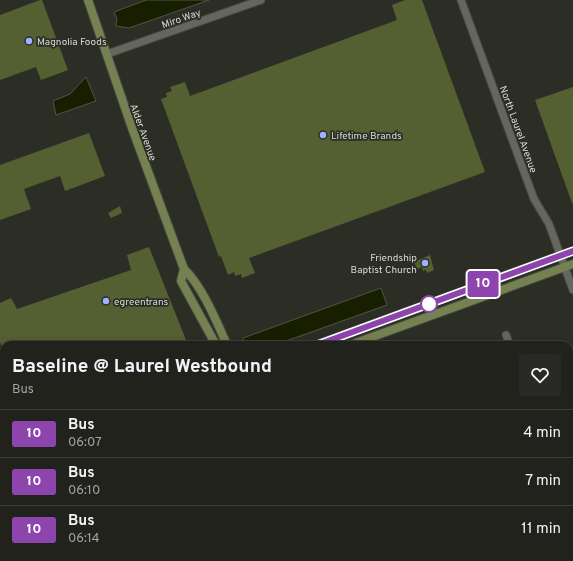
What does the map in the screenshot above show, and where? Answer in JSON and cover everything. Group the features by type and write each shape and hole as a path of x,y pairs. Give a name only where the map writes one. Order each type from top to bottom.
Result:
{"main road":[{"name":"Alder Avenue","path":"88,0 132,128 184,269 192,277 216,319 225,341"},
{"path":"360,341 563,262 573,252"},
{"path":"329,341 563,262 573,264"},
{"name":"Alder Avenue","path":"184,269 181,281 214,341"}],"street":[{"name":"Miro Way","path":"107,54 261,0"},
{"name":"North Laurel Avenue","path":"461,0 534,199 549,224 573,290"},
{"path":"506,335 508,341"}],"shaded area":[{"path":"146,0 209,0 129,28 116,26 117,19 114,12"},
{"path":"86,77 96,101 56,115 53,101 70,94"},
{"path":"381,288 387,305 286,341 244,341 243,338"}],"building":[{"name":"Magnolia Foods","path":"42,0 68,70 41,80 36,67 0,80 0,15"},
{"name":"Lifetime Brands","path":"405,0 422,0 485,172 249,258 255,273 242,278 241,274 235,276 234,272 228,275 221,256 219,257 161,99 167,97 166,93 172,91 170,87 185,82 190,96 397,20 392,5"},
{"path":"573,87 573,203 572,203 535,100"},
{"path":"89,133 105,176 65,191 60,176 24,189 31,209 0,220 0,165"},
{"path":"120,206 122,213 111,218 108,213"},
{"name":"egreentrans","path":"149,247 186,341 0,341 0,303 11,298 17,309 131,270 127,255"},
{"path":"430,255 434,270 427,273 426,270 423,271 422,267 417,269 414,262"}],"bus line":[{"name":"10","path":"328,341 573,251"}],"place":[{"name":"Magnolia Foods","path":"29,41"},
{"name":"Lifetime Brands","path":"323,135"},
{"name":"Friendship Baptist Church","path":"425,263"},
{"name":"egreentrans","path":"106,301"}]}
